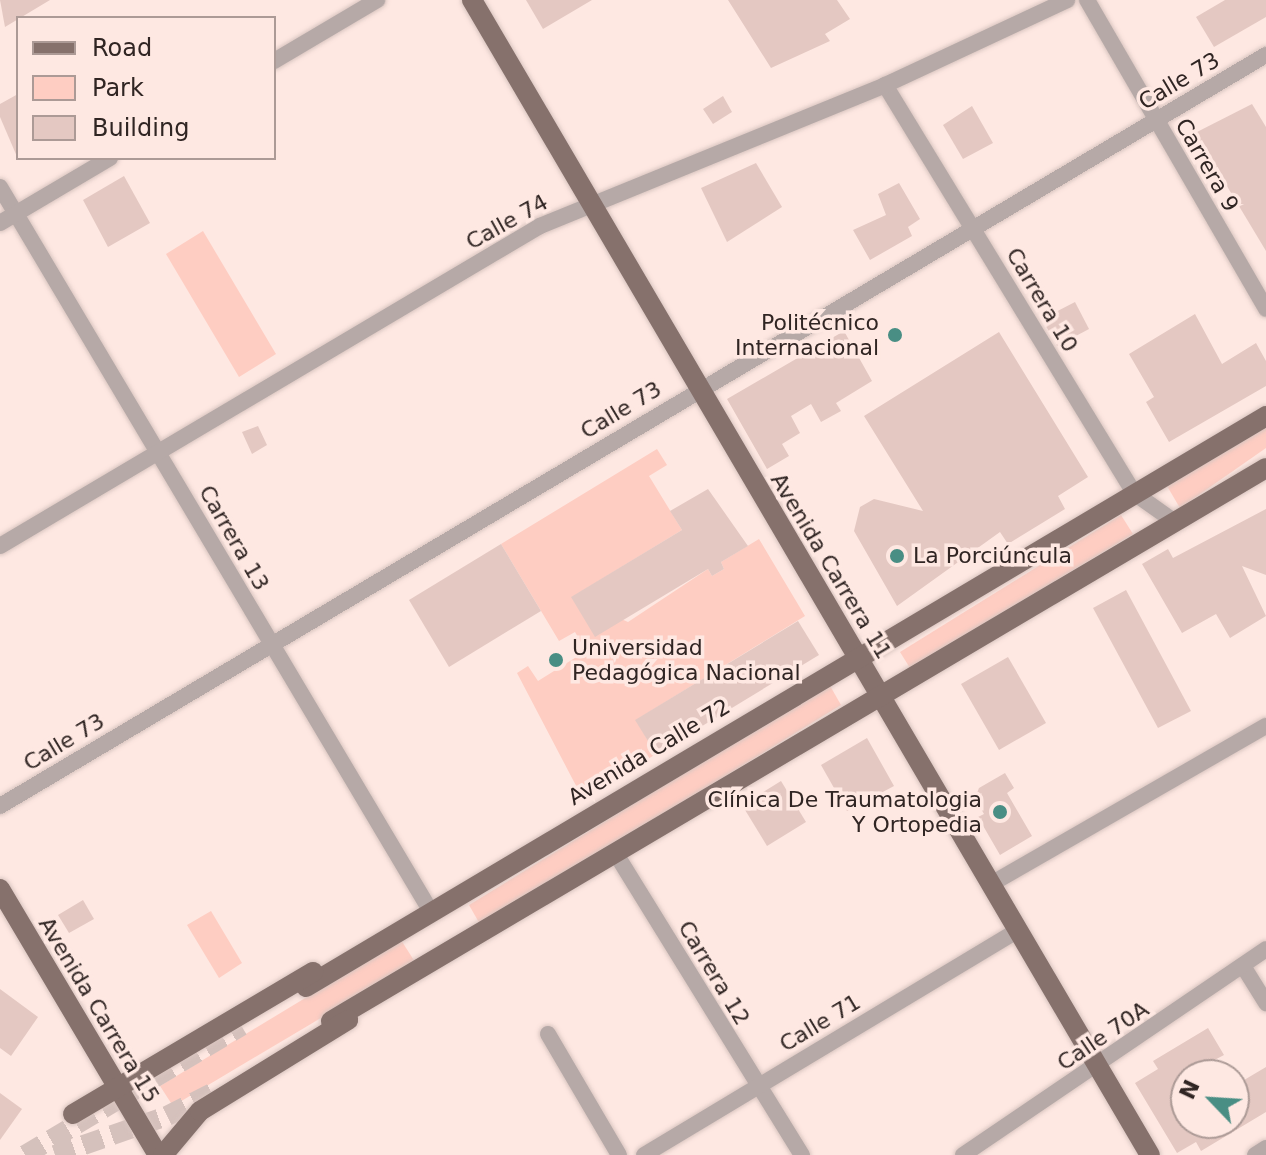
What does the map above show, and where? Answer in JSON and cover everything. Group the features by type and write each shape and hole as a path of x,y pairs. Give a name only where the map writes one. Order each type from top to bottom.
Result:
{"main road":[{"name":"Avenida Carrera 11","path":"472,0 1150,1155"},
{"name":"Avenida Calle 72","path":"306,987 430,910 1266,416"},
{"path":"331,1021 1266,468"},
{"name":"Avenida Carrera 15","path":"0,889 160,1155"},
{"path":"73,1114 372,937 430,910"},
{"path":"160,1155 200,1111 454,950"}],"street":[{"path":"276,60 377,0"},
{"name":"Calle 74","path":"0,546 540,226 885,85 1067,0"},
{"name":"Carrera 9","path":"1087,0 1266,309"},
{"name":"Calle 73","path":"0,806 1266,55"},
{"name":"Carrera 10","path":"885,85 1134,493 1175,522"},
{"path":"0,223 107,160"},
{"name":"Carrera 13","path":"0,187 430,910"},
{"path":"991,884 1266,726"},
{"name":"Carrera 12","path":"616,854 802,1155"},
{"name":"Calle 71","path":"644,1155 1018,930"},
{"name":"Calle 70A","path":"963,1155 1099,1067 1266,949"},
{"path":"1243,966 1266,1003"},
{"path":"548,1034 619,1155"},
{"path":"1255,1155 1266,1148"}],"green space":[{"path":"203,231 276,354 239,377 166,254"},
{"path":"1266,428 1266,448 1180,508 1167,486"},
{"path":"657,449 667,465 649,476 682,530 572,597 628,622 708,569 712,576 724,569 721,562 759,539 805,616 636,720 656,754 583,799 517,673 528,666 538,681 586,651 575,632 559,641 501,544"},
{"path":"1121,515 1133,534 910,668 900,652"},
{"path":"829,684 841,705 481,926 469,905"},
{"path":"211,911 242,963 219,978 187,925"},
{"path":"401,940 415,962 173,1106 160,1086"}],"building":[{"path":"0,0 50,0 23,16 16,16 16,20 5,27"},
{"path":"526,0 592,0 543,29"},
{"path":"728,0 837,0 850,19 825,34 830,41 771,68"},
{"path":"1225,0 1266,0 1266,17 1214,47 1196,17"},
{"path":"16,95 16,154 0,117 0,104"},
{"path":"723,96 732,112 713,124 703,109"},
{"path":"1252,104 1266,127 1266,251 1195,133"},
{"path":"972,106 993,143 963,159 943,125"},
{"path":"756,163 782,207 727,242 701,188"},
{"path":"124,176 150,223 108,247 83,200"},
{"path":"899,183 920,219 908,227 912,236 870,260 853,230 886,215 878,194"},
{"path":"1075,302 1089,329 1057,346 1042,319"},
{"path":"1195,314 1222,364 1256,343 1266,361 1266,386 1169,442 1146,402 1154,397 1129,354"},
{"path":"844,331 872,381 836,403 841,411 821,422 811,404 791,416 800,433 782,444 789,456 767,469 727,399"},
{"path":"999,332 1088,477 1058,496 1065,509 1008,544 1000,532 897,606 854,531 860,507 874,499 923,511 864,416"},
{"path":"258,426 267,445 252,454 242,432"},
{"path":"708,489 748,546 721,562 724,569 712,576 708,569 595,637 571,597 682,530 670,511"},
{"path":"1266,509 1266,575 1242,566 1266,616 1230,638 1216,614 1182,633 1142,564 1168,549 1173,558"},
{"path":"501,544 541,611 449,667 409,600"},
{"path":"1126,590 1191,711 1158,728 1093,608"},
{"path":"798,621 819,655 656,754 635,720"},
{"path":"1008,657 1046,723 999,750 961,684"},
{"path":"867,738 894,786 847,811 821,765"},
{"name":"Clínica De Traumatologia Y Ortopedia","path":"1005,773 1014,788 1007,793 1032,836 1000,855 978,817 984,814 975,798 979,788"},
{"path":"781,781 806,822 767,846 742,805"},
{"path":"83,900 94,919 69,933 58,915"},
{"path":"0,989 38,1017 11,1056 0,1048"},
{"path":"1208,1028 1224,1055 1216,1059 1170,1059 1170,1139 1221,1139 1201,1151 1196,1142 1177,1153 1135,1083 1158,1069 1153,1061"},
{"path":"1266,1067 1266,1112 1250,1122 1250,1076"},
{"path":"0,1093 22,1109 0,1140"}],"tunnel":[{"path":"25,1155 241,1026"},
{"path":"55,1155 167,1116 218,1090"}],"place":[{"name":"Politécnico Internacional","path":"895,335"},
{"name":"La Porciúncula","path":"897,556"},
{"name":"Universidad Pedagógica Nacional","path":"556,660"},
{"name":"Clínica De Traumatologia Y Ortopedia","path":"1000,812"}]}
